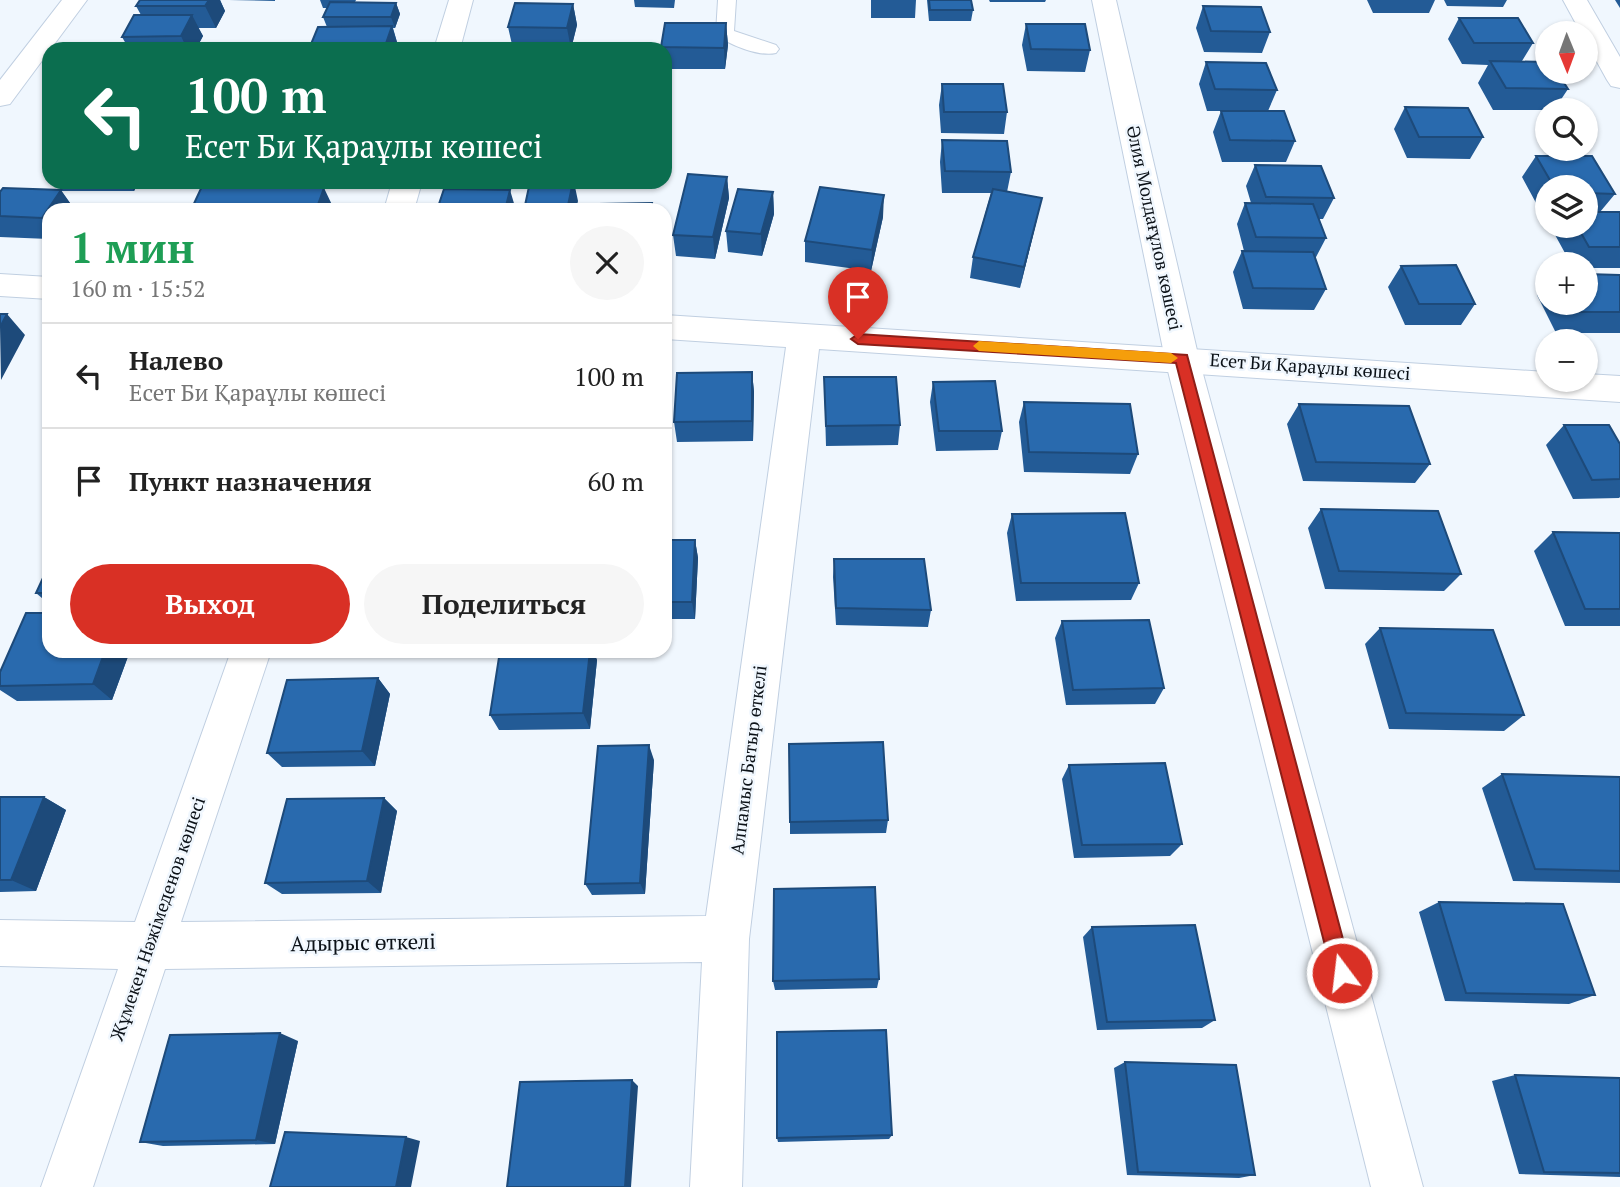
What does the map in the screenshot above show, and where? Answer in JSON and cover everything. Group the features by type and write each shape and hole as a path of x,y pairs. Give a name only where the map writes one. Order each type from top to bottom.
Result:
{"street":[{"path":"43,42 75,0"},
{"path":"449,42 461,0"},
{"name":"Әлия Молдағұлов көшесі","path":"1104,0 1182,359 1397,1187"},
{"path":"1574,0 1620,80"},
{"path":"0,98 42,43"},
{"path":"0,285 42,288"},
{"name":"Есет Би Қараұлы көшесі","path":"672,327 1620,389"},
{"name":"Алпамыс Батыр өткелі","path":"716,1187 726,939 804,335"},
{"name":"Жұмекен Нәжімеденов көшесі","path":"67,1187 249,658"},
{"name":"Адырыс өткелі","path":"0,943 148,946 726,939"}],"lane":[{"path":"727,0 725,33 740,41 770,49"}],"building":[{"path":"140,0 209,0 205,6 136,6"},
{"path":"929,0 971,0 973,10 930,10"},
{"path":"330,2 396,3 391,17 323,17"},
{"path":"515,3 573,4 567,28 508,27"},
{"path":"1203,6 1261,7 1270,32 1211,31"},
{"path":"134,15 192,15 181,36 122,37"},
{"path":"1459,18 1518,18 1533,43 1474,43"},
{"path":"665,23 726,23 724,48 672,47 672,42 662,42"},
{"path":"1026,24 1085,24 1090,50 1031,49"},
{"path":"392,26 386,42 312,42 318,27"},
{"path":"1490,61 1535,62 1535,84 1565,84 1568,89 1506,88"},
{"path":"1206,62 1266,63 1277,90 1215,89"},
{"path":"942,84 1003,84 1007,112 944,112"},
{"path":"1405,107 1468,108 1483,137 1419,137"},
{"path":"1221,111 1284,111 1295,141 1230,140"},
{"path":"942,140 1007,141 1011,172 945,171"},
{"path":"1539,161 1595,161 1615,194 1598,193 1598,175 1547,175"},
{"path":"1255,165 1321,166 1334,198 1266,197"},
{"path":"688,174 727,177 713,237 673,235"},
{"path":"820,187 884,195 872,250 805,241"},
{"path":"3,188 61,190 52,203 42,203 42,218 0,216 0,192"},
{"path":"201,189 324,189 319,203 194,203"},
{"path":"444,189 510,190 507,203 439,203"},
{"path":"528,189 572,189 568,203 526,203"},
{"path":"738,189 773,192 761,234 726,231"},
{"path":"993,189 1042,198 1024,267 973,257"},
{"path":"1245,203 1313,204 1326,238 1256,237"},
{"path":"1598,212 1620,212 1620,247 1589,247 1584,238 1598,238"},
{"path":"1242,251 1313,252 1326,289 1253,288"},
{"path":"1456,265 1475,304 1419,304 1401,266"},
{"path":"1598,274 1620,275 1620,312 1598,312"},
{"path":"0,314 7,314 0,327"},
{"path":"752,372 752,421 674,422 677,373"},
{"path":"824,377 896,377 900,425 826,426"},
{"path":"995,381 1002,431 939,431 933,382"},
{"path":"1024,402 1130,404 1138,454 1029,452"},
{"path":"1299,404 1409,406 1430,464 1316,462"},
{"path":"1564,425 1609,425 1620,444 1620,479 1592,480"},
{"path":"1321,509 1438,511 1461,574 1339,571"},
{"path":"1125,513 1139,583 1021,583 1012,514"},
{"path":"1553,532 1620,533 1620,609 1585,609"},
{"path":"672,540 695,540 692,602 672,602"},
{"path":"834,559 924,559 931,610 836,608"},
{"path":"42,580 42,593 36,593"},
{"path":"26,613 42,613 42,658 102,658 93,684 0,686 0,672"},
{"path":"1149,620 1164,688 1073,690 1062,621"},
{"path":"1380,628 1493,630 1524,715 1406,713"},
{"path":"499,658 589,658 583,713 490,715"},
{"path":"378,678 362,751 267,753 287,680"},
{"path":"883,742 888,820 790,822 789,744"},
{"path":"649,745 640,883 585,884 598,746"},
{"path":"1165,763 1182,844 1082,845 1069,765"},
{"path":"1502,774 1620,777 1620,871 1535,869"},
{"path":"0,797 44,797 11,880 0,880"},
{"path":"384,798 367,881 265,883 287,799"},
{"path":"875,887 879,979 773,981 774,889"},
{"path":"1439,902 1563,904 1595,995 1466,993"},
{"path":"1195,925 1215,1020 1107,1022 1092,927"},
{"path":"886,1030 892,1135 777,1138 777,1032"},
{"path":"280,1033 256,1140 140,1142 170,1035"},
{"path":"1125,1062 1236,1065 1255,1175 1138,1172"},
{"path":"1515,1075 1620,1078 1620,1173 1544,1172"},
{"path":"632,1080 625,1187 507,1187 520,1082"},
{"path":"285,1132 406,1137 396,1187 270,1187"}],"slow traffic":[{"path":"979,346 1171,358"}],"route":[{"path":"858,339 1182,359 1342,973"}]}
